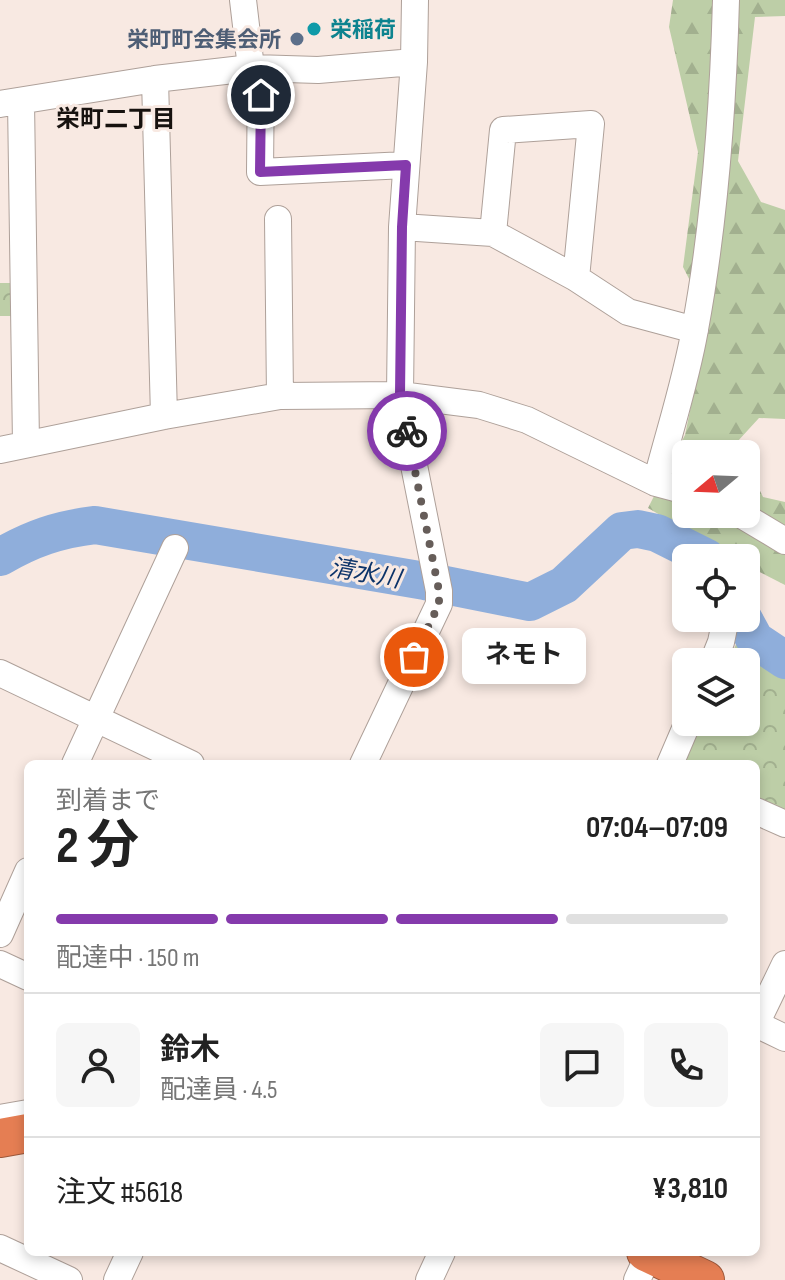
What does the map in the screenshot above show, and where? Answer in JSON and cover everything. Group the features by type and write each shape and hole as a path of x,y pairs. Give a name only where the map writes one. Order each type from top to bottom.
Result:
{"highway":[{"path":"0,1138 24,1134"},
{"path":"646,1259 705,1280"}],"street":[{"path":"243,0 256,69 260,172 406,165"},
{"path":"365,760 439,604 400,395 402,227 414,62 415,0"},
{"path":"656,483 695,330 712,209 724,73 726,0"},
{"path":"26,444 10,102 155,79 256,69 318,70 414,62"},
{"path":"155,79 164,416"},
{"path":"493,233 503,130 591,124 576,278"},
{"path":"278,219 280,396"},
{"path":"402,227 493,233 576,278 628,312 695,330"},
{"path":"0,450 280,396 400,395 479,405 527,420 656,483 672,487"},
{"path":"760,526 785,541"},
{"path":"77,760 175,548"},
{"path":"0,673 183,760"},
{"path":"672,760 682,736"},
{"path":"760,813 785,824"},
{"path":"0,934 24,880"},
{"path":"0,964 24,975"},
{"path":"760,1016 785,964"},
{"path":"760,1026 785,1038"},
{"path":"0,1118 24,1114"},
{"path":"0,1248 69,1280"},
{"path":"117,1280 128,1256"},
{"path":"429,1280 440,1256"}],"green space":[{"path":"673,0 785,0 785,16 755,17 738,161 761,202 785,210 785,419 759,418 739,440 682,440 709,318 683,267 698,152 669,27"},
{"path":"0,283 12,283 11,316 0,316"},
{"path":"672,461 672,522 648,508"},
{"path":"760,491 763,497 785,502 785,585 760,572 760,544 710,544 682,528 760,528"},
{"path":"739,638 751,648 734,648"},
{"path":"760,655 785,676 785,815 760,804 760,760 684,760 695,736 760,736"}],"waterway":[{"name":"清水川","path":"0,557 46,536 95,525 530,602 564,585 622,531 638,529 657,533 679,544"},
{"name":"清水川","path":"751,632 755,640 785,660"}],"way so far":[{"path":"407,431 439,591 439,604 414,657"}],"place":[{"name":"栄稲荷","path":"314,29"},
{"name":"栄町町会集会所","path":"297,39"},
{"name":"ネモト","path":"414,657"}],"district":[{"name":"栄町二丁目","path":"116,119"}],"route":[{"path":"261,95 260,172 406,165 400,395 407,431"}]}
